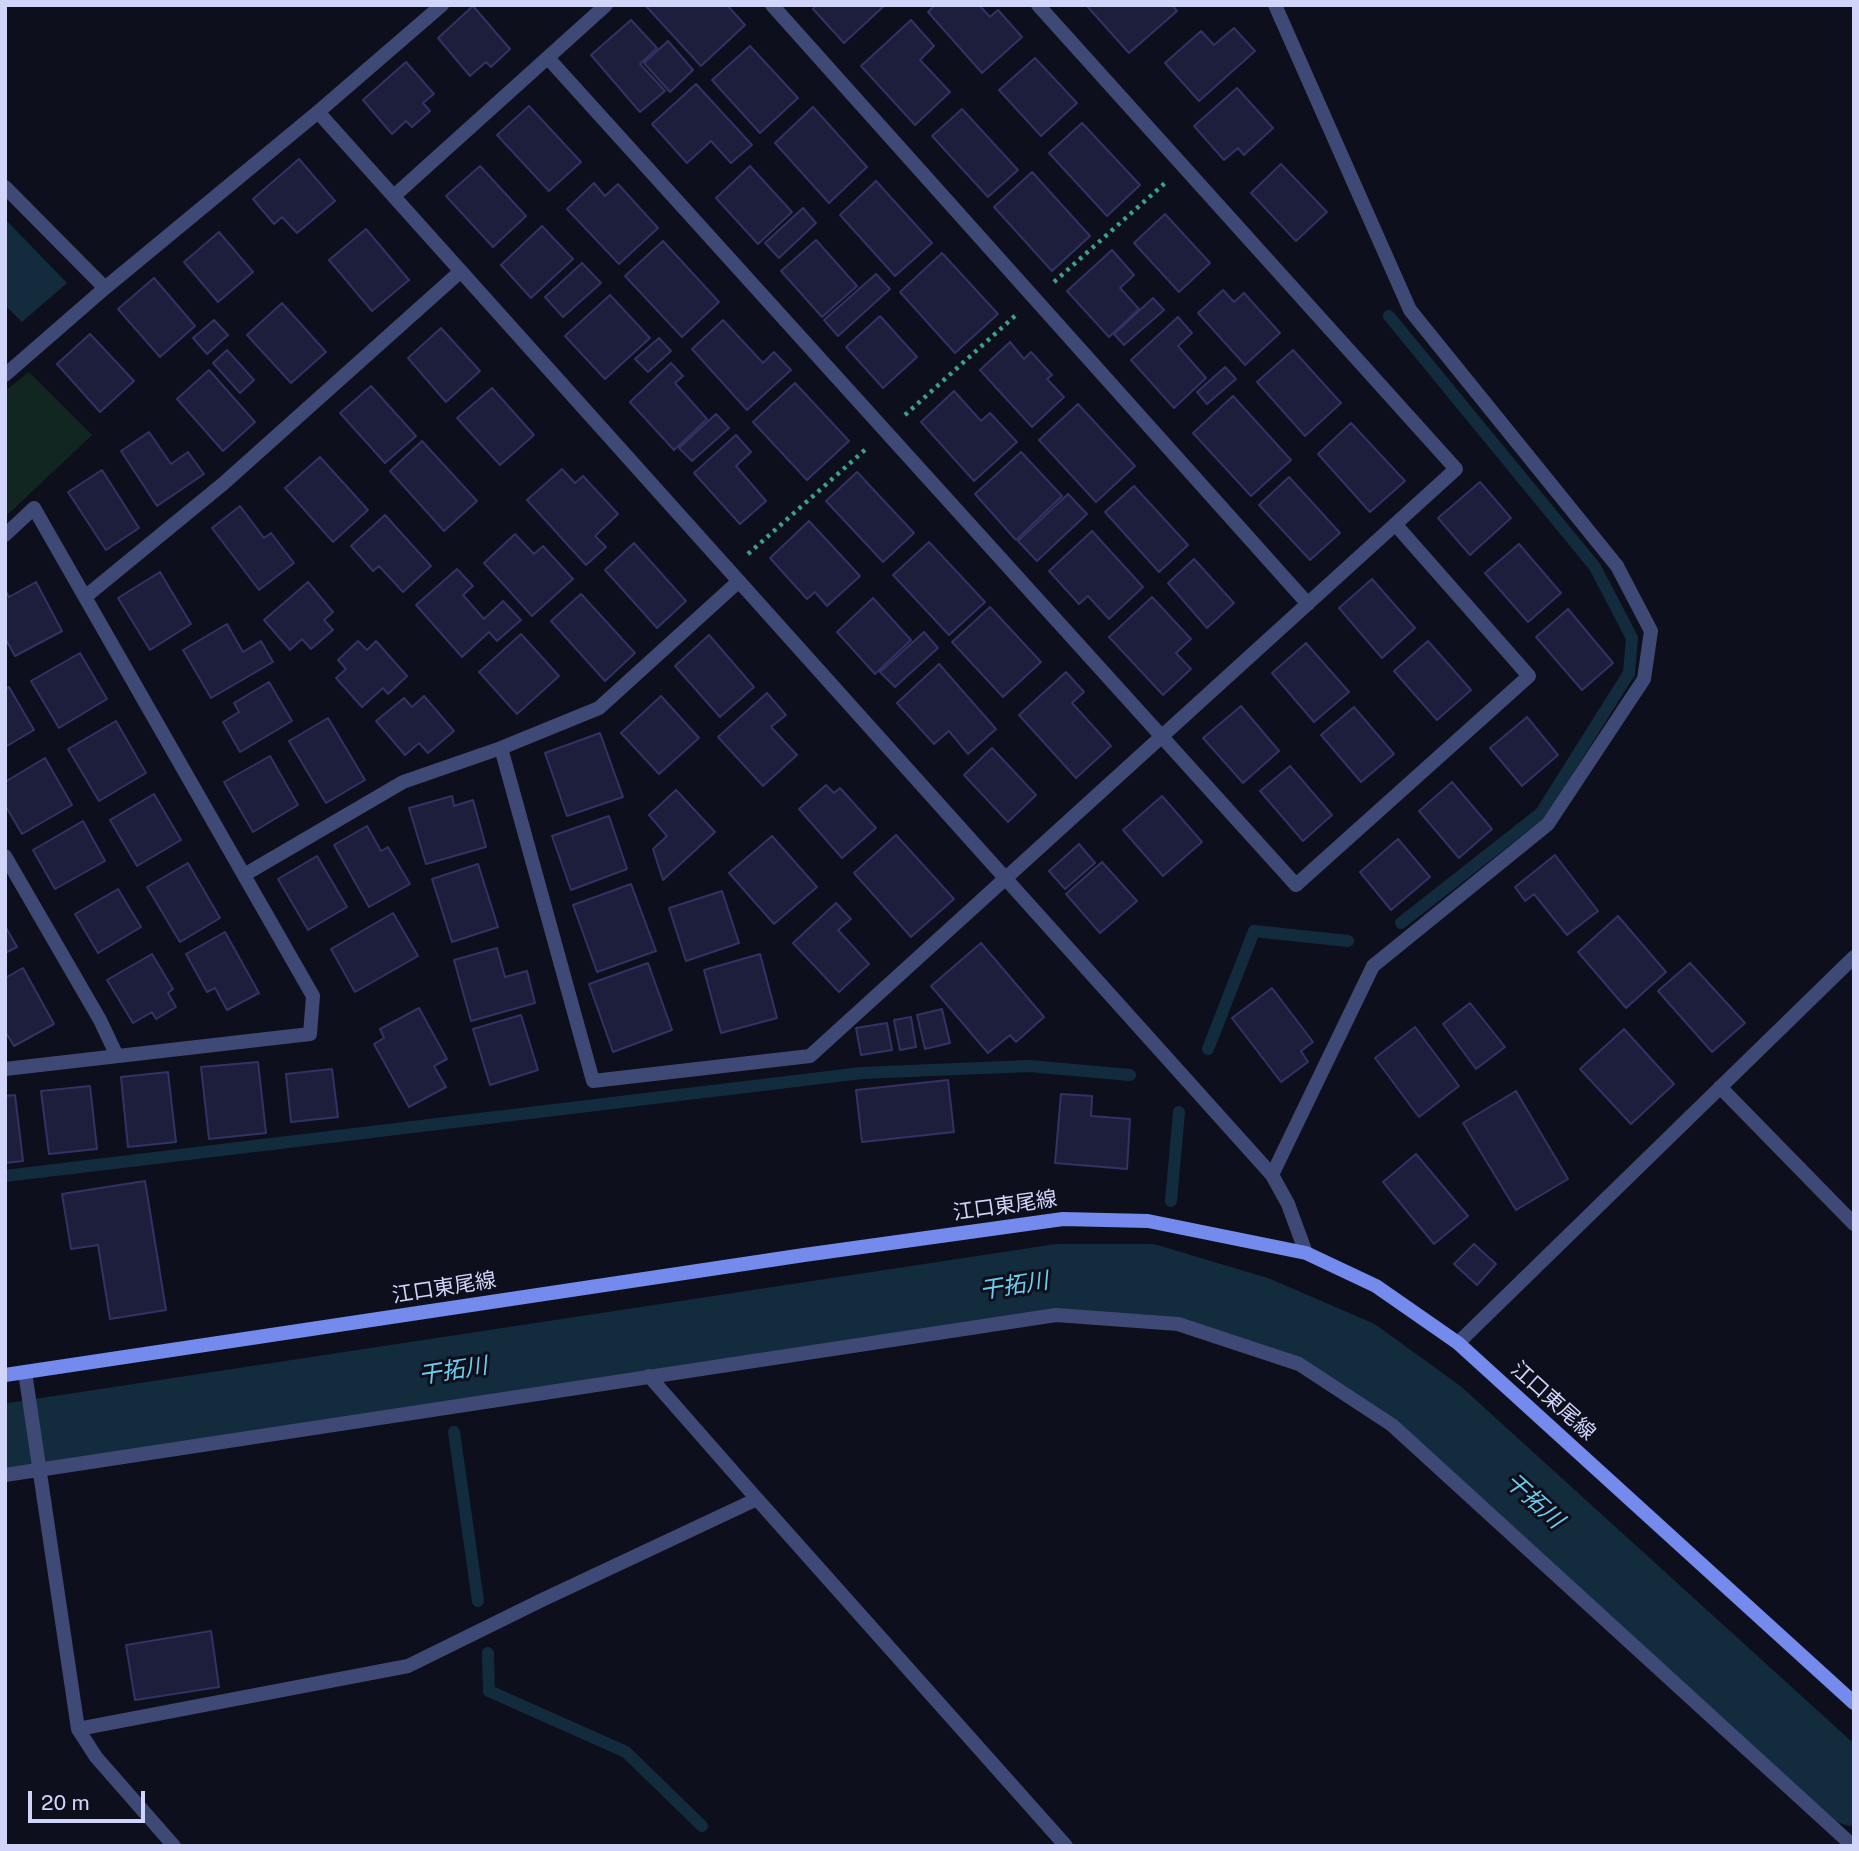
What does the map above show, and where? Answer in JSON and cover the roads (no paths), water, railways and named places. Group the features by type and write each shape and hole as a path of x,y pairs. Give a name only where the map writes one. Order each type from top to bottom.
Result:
{"main road":[{"name":"江口東尾線","path":"5,1375 776,1259 1063,1219 1148,1221 1306,1253 1376,1286 1458,1343 1854,1703"}],"street":[{"path":"5,375 442,5"},
{"path":"394,196 606,5"},
{"path":"772,5 1308,604"},
{"path":"501,748 593,1082 810,1056 1456,469 1038,5"},
{"path":"1272,1175 1373,966 1548,824 1644,679 1651,631 1617,566 1410,310 1275,5"},
{"path":"548,58 1296,885 1529,676 1395,524"},
{"path":"318,112 1272,1175 1288,1204 1306,1253"},
{"path":"5,187 105,288"},
{"path":"85,597 225,483 461,271"},
{"path":"5,535 34,508 313,996 310,1034 5,1069"},
{"path":"244,875 403,782 501,748 599,708 739,582"},
{"path":"5,856 100,1020 117,1056"},
{"path":"1458,1343 1854,957"},
{"path":"1720,1087 1854,1224"},
{"path":"5,1475 38,1465 1056,1315 1178,1324 1299,1364 1392,1424 1853,1846"},
{"path":"25,1372 78,1729 96,1757 174,1846"},
{"path":"649,1376 1066,1846"},
{"path":"78,1729 408,1666 757,1499"}],"water":[{"path":"5,219 67,283 22,322 5,305"}],"waterway":[{"path":"1389,316 1595,567 1632,638 1629,673 1541,813 1401,923"},
{"path":"1208,1049 1254,931 1348,941"},
{"path":"5,1176 862,1073 1029,1066 1130,1075"},
{"path":"1171,1201 1179,1112"},
{"name":"干拓川","path":"5,1439 1058,1279 1149,1279 1256,1311 1358,1355 1438,1413 1854,1791"},
{"path":"454,1432 478,1601"},
{"path":"488,1653 489,1691 626,1752 702,1826"}]}
